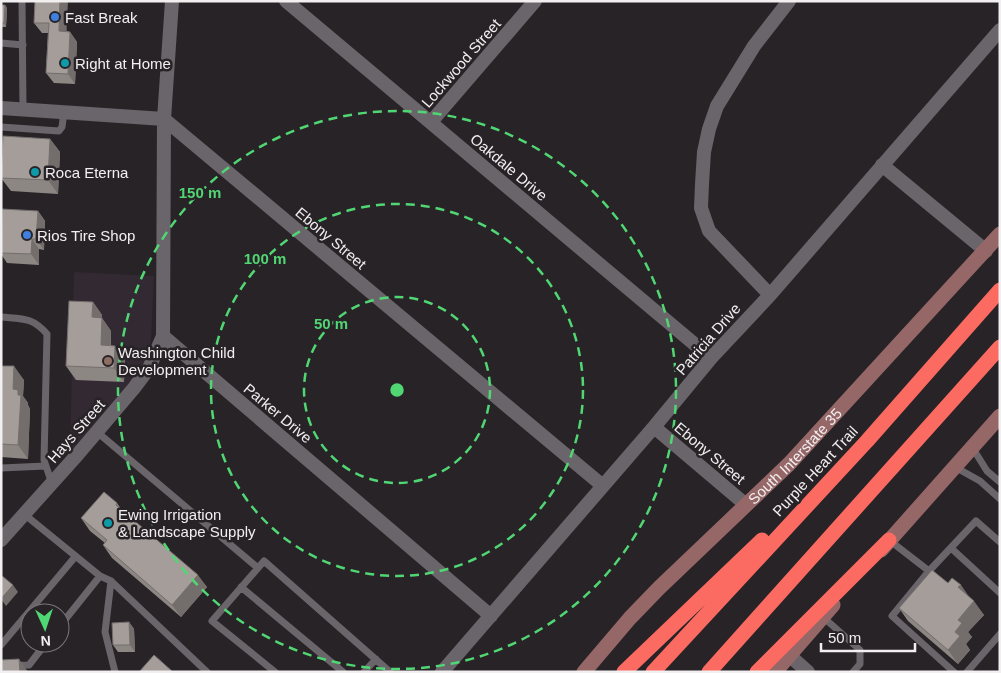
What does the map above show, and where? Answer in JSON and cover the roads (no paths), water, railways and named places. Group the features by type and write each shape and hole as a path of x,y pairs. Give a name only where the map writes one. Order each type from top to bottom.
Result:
{"highway":[{"name":"Purple Heart Trail","path":"653,672 867,441 1000,290"},
{"path":"710,672 1000,347"},
{"path":"624,672 867,441"},
{"path":"757,672 889,540"}],"main road":[{"name":"South Interstate 35","path":"584,672 642,606 745,504 789,464 1000,234"},
{"path":"775,672 954,466 1000,416"}],"street":[{"path":"163,336 164,120 172,1"},
{"name":"Oakdale Drive","path":"286,1 711,358"},
{"name":"Lockwood Street","path":"431,122 535,1"},
{"path":"770,295 709,231 701,208 702,184 706,144 717,106 754,46 789,1"},
{"name":"Patricia Drive","path":"442,672 654,427 711,358 770,295 1000,30"},
{"path":"1,108 164,120"},
{"name":"Ebony Street","path":"164,120 603,486"},
{"path":"882,165 986,250"},
{"name":"Hays Street","path":"1,540 97,432 149,368 163,336"},
{"name":"Parker Drive","path":"163,336 491,616"},
{"name":"Ebony Street","path":"654,427 745,504"},
{"path":"790,655 808,672"}],"lane":[{"path":"22,1 23,110"},
{"path":"1,43 23,44"},
{"path":"1,127 59,131 62,127 64,112"},
{"path":"1,318 24,319 38,324 47,334 44,460 52,484"},
{"path":"97,432 258,568"},
{"path":"972,446 987,471 1000,482"},
{"path":"1,468 46,466"},
{"path":"954,466 980,481 1000,499"},
{"path":"24,513 100,576 111,581 207,672"},
{"path":"954,672 892,616 976,521 1000,542"},
{"path":"889,540 929,572"},
{"path":"951,548 1000,592"},
{"path":"1,645 76,557"},
{"path":"275,672 212,621 264,561 390,672"},
{"path":"70,614 100,576"},
{"path":"111,581 105,632 114,672"},
{"path":"242,587 343,672"},
{"path":"822,617 860,650 860,664 853,672"},
{"path":"967,672 1000,634"},
{"path":"1,666 29,665 38,653"},
{"path":"364,672 376,659"}],"place":[{"name":"Fast Break","path":"55,17"},
{"name":"Right at Home","path":"65,63"},
{"name":"Roca Eterna","path":"35,172"},
{"name":"Rios Tire Shop","path":"27,235"},
{"name":"Washington Child Development","path":"108,361"},
{"name":"Ewing Irrigation & Landscape Supply","path":"108,523"}]}
